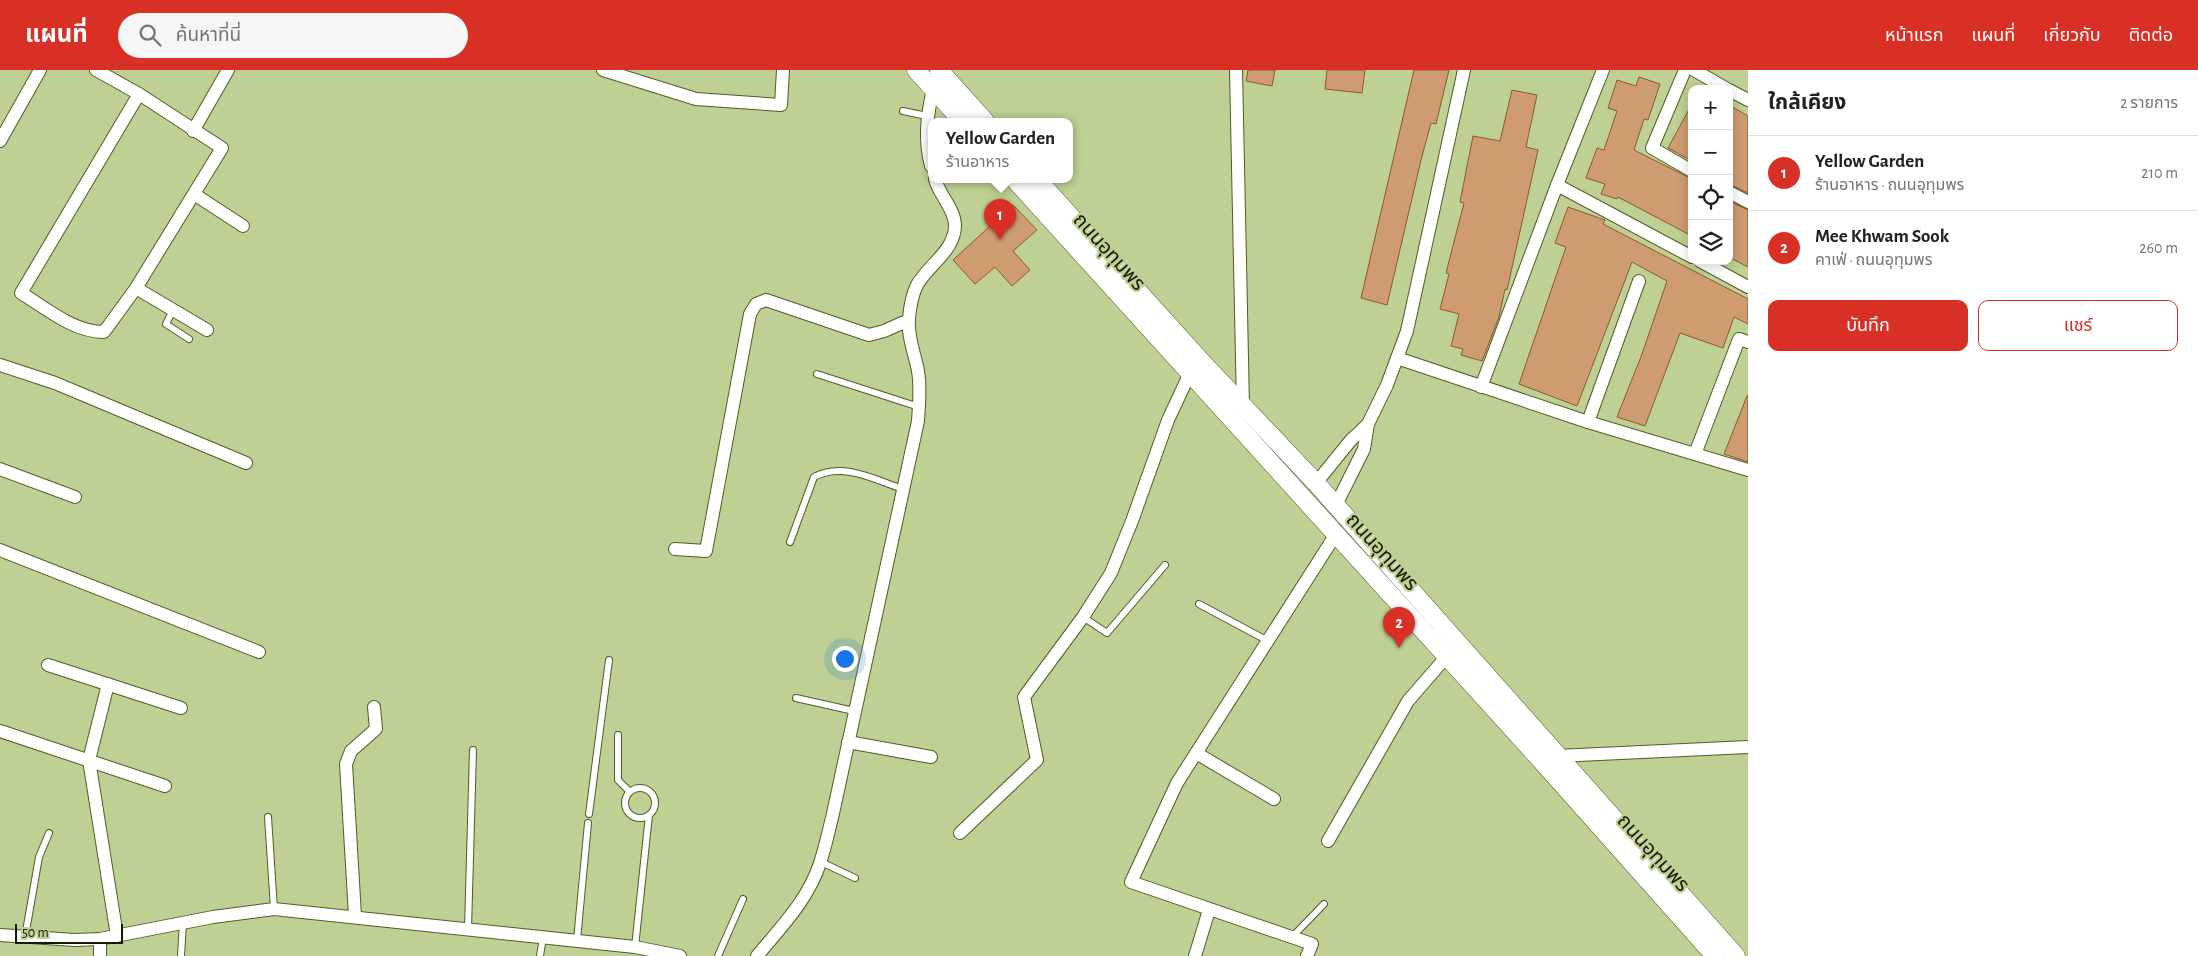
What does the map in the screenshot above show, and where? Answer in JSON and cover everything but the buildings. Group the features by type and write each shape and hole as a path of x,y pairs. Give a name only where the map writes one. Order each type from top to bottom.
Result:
{"street":[{"path":"0,141 40,70"},
{"path":"96,70 139,94 193,131 222,148 136,288 104,332 91,332 78,327 21,293 139,94"},
{"path":"193,131 228,70"},
{"path":"603,70 696,99 781,105 783,70"},
{"path":"916,70 959,118"},
{"path":"928,154 927,116 938,70"},
{"path":"938,70 982,118"},
{"path":"1236,70 1243,407"},
{"path":"1335,506 1364,449 1368,424 1387,385 1406,331 1464,70"},
{"path":"1481,387 1557,185 1603,70"},
{"path":"1685,70 1652,148 1688,169"},
{"path":"1694,70 1721,85"},
{"path":"1733,92 1748,100"},
{"path":"757,956 798,907 821,862 918,421 918,372 908,329 913,294 918,283 944,253 954,233 953,214 942,198 936,183"},
{"name":"ถนนอุทุมพร","path":"1018,183 1448,656 1715,956"},
{"name":"ถนนอุทุมพร","path":"1041,183 1243,407 1316,484 1736,956"},
{"path":"1557,185 1688,255"},
{"path":"194,194 243,226"},
{"path":"1733,194 1748,202"},
{"path":"1707,265 1748,287"},
{"path":"1588,422 1639,282"},
{"path":"136,288 207,330"},
{"path":"675,549 706,551 750,314 756,304 766,300 869,334 884,331 909,320"},
{"path":"1695,454 1739,339 1748,342"},
{"path":"1397,358 1588,422 1748,470"},
{"path":"0,365 55,383 246,462"},
{"path":"960,833 1037,760 1024,697 1084,617 1111,573 1132,521 1168,420 1190,373"},
{"path":"1316,484 1351,440 1368,424"},
{"path":"0,469 75,497"},
{"path":"1307,956 1312,944 1293,936 1209,910 1130,882 1177,782 1336,534"},
{"path":"0,550 259,652"},
{"path":"1328,841 1408,701 1448,656"},
{"path":"48,665 181,708"},
{"path":"108,684 89,760 117,936"},
{"path":"355,916 346,764 351,751 376,730 374,707"},
{"path":"0,731 165,786"},
{"path":"848,742 931,757"},
{"path":"1557,756 1748,747"},
{"path":"1196,753 1274,799"},
{"path":"0,935 75,940 100,939 183,923 274,909 577,940 635,947 678,956"},
{"path":"1195,956 1209,910"},
{"path":"100,939 100,956"}],"lane":[{"path":"903,111 927,116"},
{"path":"173,310 166,324 189,338"},
{"path":"817,374 919,407"},
{"path":"790,542 814,476 827,470 846,470 903,489"},
{"path":"1084,617 1106,633 1165,565"},
{"path":"1199,604 1268,641"},
{"path":"589,814 609,660"},
{"path":"796,698 854,711"},
{"path":"618,735 618,780 629,791"},
{"path":"468,929 473,750"},
{"path":"635,947 649,815 655,804 652,792 641,787 629,791 625,798 624,806 628,813 634,817 642,818 649,815"},
{"path":"268,817 274,909"},
{"path":"577,940 588,823"},
{"path":"25,937 39,857 49,833"},
{"path":"821,862 855,878"},
{"path":"718,956 743,899"},
{"path":"1293,936 1324,904"},
{"path":"181,956 183,923"},
{"path":"540,956 543,937"}],"place":[{"name":"Yellow Garden","path":"1000,240"},
{"name":"Mee Khwam Sook","path":"1399,648"}]}
